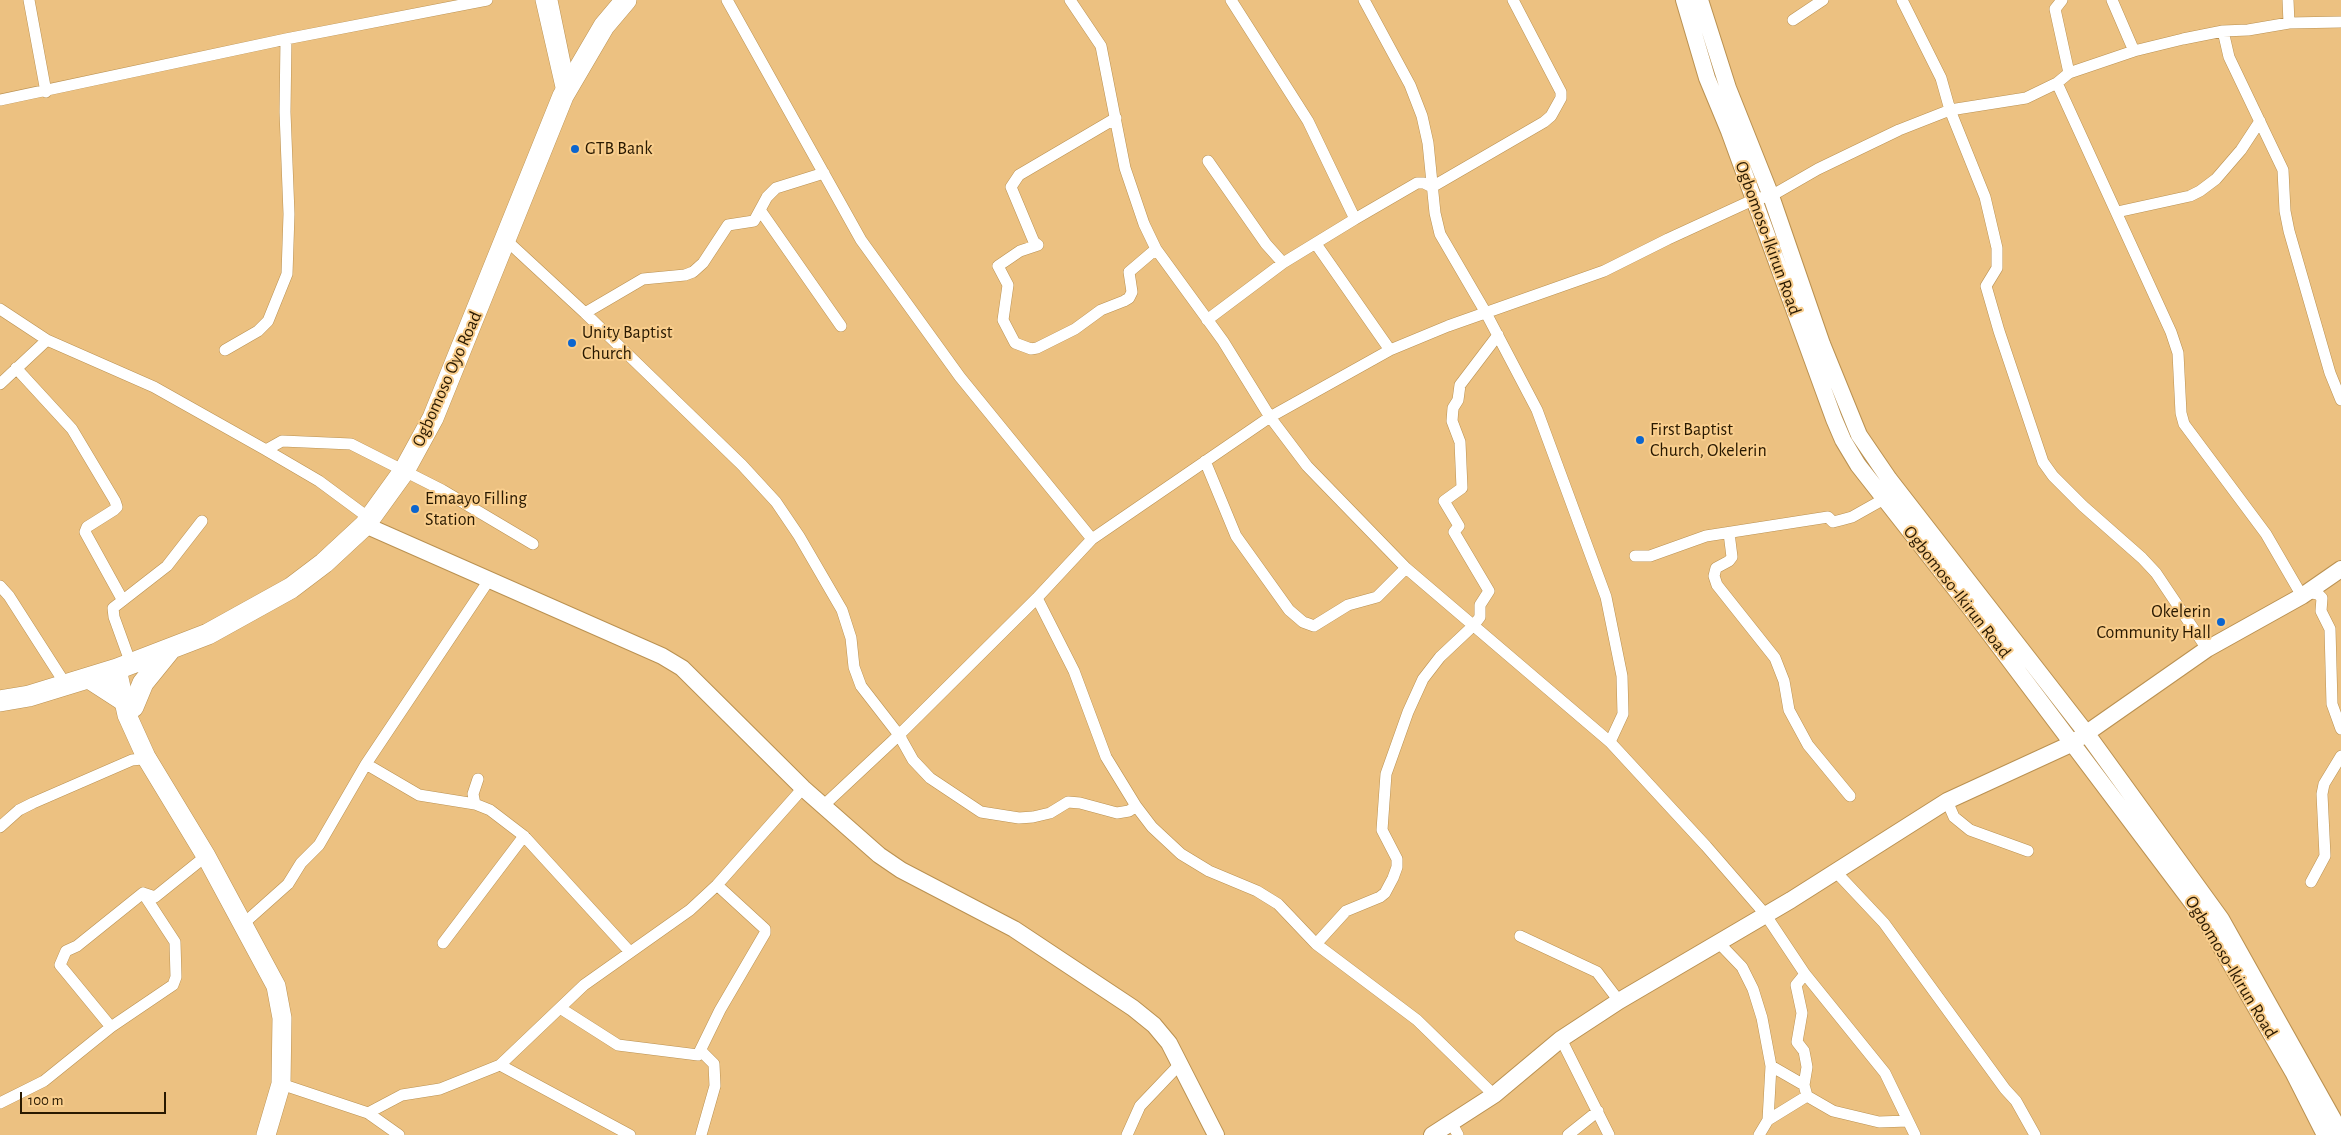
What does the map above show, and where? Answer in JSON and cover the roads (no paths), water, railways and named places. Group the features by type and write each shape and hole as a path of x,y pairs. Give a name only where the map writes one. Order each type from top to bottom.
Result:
{"highway":[{"name":"Ogbomoso Oyo Road","path":"0,701 29,696 124,667 208,634 291,588 324,563 367,522 404,471 434,418 566,90 604,26 626,0"},
{"path":"89,678 128,704 150,672 172,648"}],"main road":[{"name":"Ogbomoso-Ikirun Road","path":"1684,0 1706,78 1763,198 1859,435 1889,479 2087,734 2221,919 2341,1133"},
{"name":"Ogbomoso-Ikirun Road","path":"1700,0 1834,419 1858,465 1971,609 2206,921 2293,1072 2325,1135"},
{"path":"367,522 489,580 662,656 682,668 803,788 879,855 894,865 1014,929 1133,1008 1154,1025 1169,1043 1216,1135"},
{"path":"1432,1135 1455,1129 1561,1039 1619,1001 1836,872 1947,802 2071,744 2207,649 2302,596 2341,569"},
{"path":"124,667 128,704 127,715 276,986 282,1018 281,1084 266,1135"}],"street":[{"path":"29,0 46,92"},
{"path":"0,100 46,92 286,39 487,0"},
{"path":"541,0 566,90"},
{"path":"552,0 566,90"},
{"path":"727,0 861,240 960,377 1092,539"},
{"path":"1070,0 1101,46 1126,168 1144,224 1156,249 1207,320 1270,417 1308,466 1406,568 1610,742 1765,914 1805,974 1885,1073 1915,1135"},
{"path":"1231,0 1308,121 1355,218"},
{"path":"1364,0 1410,85 1422,116 1428,143 1432,187 1440,234 1486,313 1537,410 1606,597 1616,637 1622,685 1623,714 1610,742"},
{"path":"1432,187 1544,122 1551,116 1561,98 1561,92 1513,0"},
{"path":"1793,20 1823,0"},
{"path":"1902,0 1942,78 1950,110 1990,213 1997,248 1997,268 1986,286 1999,331 2044,462 2053,476 2083,506 2142,558 2156,573 2207,649"},
{"path":"2062,0 2055,9 2069,73"},
{"path":"2112,0 2134,51"},
{"path":"2288,0 2289,24"},
{"path":"823,806 899,735 1037,598 1092,539 1270,417 1390,350 1448,326 1604,271 1668,238 1763,198 1899,130 1950,110 2026,98 2057,83 2069,73 2134,51 2223,31 2248,30 2289,24 2341,22"},
{"path":"2223,31 2229,57 2283,170 2288,231 2330,373 2341,400"},
{"path":"225,350 258,332 268,321 287,274 289,214 285,112 286,39"},
{"path":"2057,83 2117,212 2135,258 2163,313 2178,353 2181,414 2184,424 2271,541 2302,596 2312,593 2318,594 2322,598 2321,611 2330,629 2332,704 2341,729"},
{"path":"1116,118 1019,175 1011,187 1034,242 1038,245 1020,251 998,266 1008,285 1003,320 1015,343 1031,349 1037,348 1075,329 1102,310 1124,301 1132,292 1130,272 1156,249"},
{"path":"2117,212 2190,196 2200,191 2216,179 2241,150 2260,121"},
{"path":"1208,161 1266,244 1283,263"},
{"path":"584,313 643,279 685,275 693,272 704,263 728,225 754,221 767,197 776,188 824,174"},
{"path":"1207,320 1283,263 1355,218 1417,183 1424,183 1432,187"},
{"path":"760,210 841,326"},
{"path":"506,240 742,465 776,502 799,536 842,610 851,638 854,667 861,686 899,735 905,749 930,778 981,812 1019,818 1033,818 1050,813 1068,802 1080,803 1117,813 1130,811 1136,806"},
{"path":"1316,244 1390,350"},
{"path":"0,309 47,340 154,387 266,450 319,481 367,522"},
{"path":"1316,944 1346,911 1380,897 1385,893 1393,878 1397,867 1397,859 1382,830 1386,774 1408,712 1423,679 1440,657 1480,617 1480,605 1489,591 1454,532 1459,526 1444,502 1462,488 1460,448 1452,421 1453,408 1458,400 1460,385 1498,335"},
{"path":"0,384 47,340"},
{"path":"16,368 77,436 115,501 117,507 87,526 85,532 122,599"},
{"path":"266,450 282,441 351,444 442,490 534,544"},
{"path":"1205,461 1236,536 1289,610 1303,622 1314,626 1348,605 1377,597 1406,568"},
{"path":"1635,556 1650,556 1706,536 1729,534 1828,517 1833,522 1852,517 1884,498"},
{"path":"124,667 112,612 113,608 122,599 143,586 167,566 202,521"},
{"path":"1729,534 1732,557 1729,561 1716,568 1714,576 1717,585 1775,658 1784,680 1792,717 1808,745 1850,796"},
{"path":"242,925 288,884 301,863 319,845 366,764 489,580"},
{"path":"0,586 9,596 66,685"},
{"path":"1037,598 1067,657 1106,757 1136,806 1152,827 1181,854 1209,871 1257,891 1278,904 1316,944 1417,1020 1494,1095"},
{"path":"2311,882 2325,856 2322,794 2324,784 2341,756"},
{"path":"0,827 19,810 132,760 152,763"},
{"path":"366,764 419,796 475,804 490,810 524,836 630,952"},
{"path":"475,804 473,794 478,779"},
{"path":"368,1113 402,1095 440,1089 500,1065 584,986 690,910 717,886 803,788"},
{"path":"1947,802 1954,817 1970,830 2028,851"},
{"path":"442,943 524,836"},
{"path":"144,893 155,897 206,856"},
{"path":"1836,872 1884,923 2005,1089 2016,1100 2034,1135"},
{"path":"560,1008 618,1045 698,1055 720,1010 765,933 765,928 717,886"},
{"path":"111,1027 60,965 66,951 77,946 144,893"},
{"path":"0,1102 44,1081 111,1027 173,985 176,977 175,942 144,893"},
{"path":"1520,936 1597,972 1619,1001"},
{"path":"1718,943 1742,967 1753,990 1762,1018 1771,1066 1768,1120"},
{"path":"1759,1135 1768,1120 1806,1090 1807,1067 1804,1051 1797,1042 1802,1013 1796,985 1805,974"},
{"path":"1561,1039 1609,1135"},
{"path":"700,1051 714,1064 715,1086 701,1135"},
{"path":"1127,1135 1140,1106 1180,1064"},
{"path":"500,1065 630,1135"},
{"path":"1771,1066 1833,1111 1879,1122 1908,1121"},
{"path":"281,1084 368,1113 399,1135"},
{"path":"1568,1135 1598,1111"}],"place":[{"name":"GTB Bank","path":"575,149"},
{"name":"Unity Baptist Church","path":"572,343"},
{"name":"First Baptist Church, Okelerin","path":"1640,440"},
{"name":"Emaayo Filling Station","path":"415,509"},
{"name":"Okelerin Community Hall","path":"2221,622"}]}
